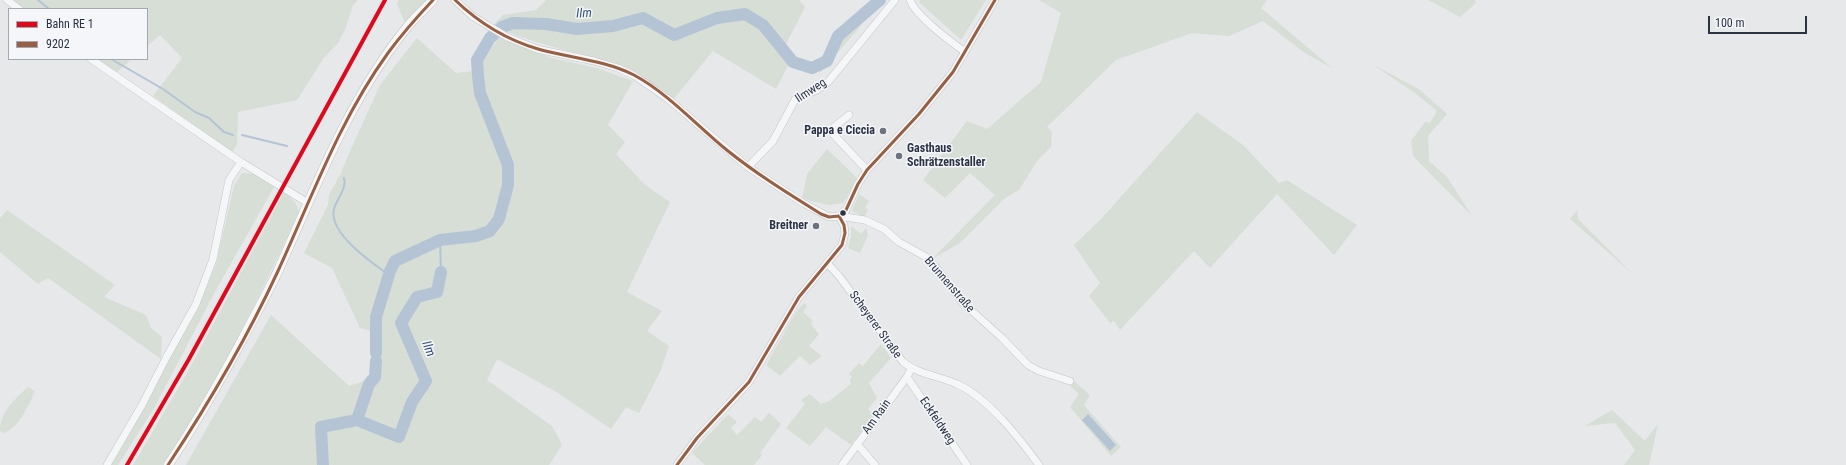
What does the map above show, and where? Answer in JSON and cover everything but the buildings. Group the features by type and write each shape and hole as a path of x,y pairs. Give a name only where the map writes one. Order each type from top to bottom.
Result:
{"main road":[{"path":"168,465 215,390 278,272 308,203 348,118 366,86 387,53 408,25 433,0"}],"street":[{"path":"8,0 18,8"},
{"name":"Brunnenstraße","path":"455,0 472,16 507,38 537,49 618,68 635,76 668,99 748,167 821,214 828,217 839,216 866,220 884,229 899,242 926,257 935,266 962,302 1002,338 1028,365 1039,371 1070,381"},
{"name":"Ilmweg","path":"748,167 773,141 796,98 816,90 828,82 895,0"},
{"path":"910,0 917,13 965,52"},
{"path":"677,465 696,438 749,382 798,297 838,251 844,240 844,225 839,216 846,210 858,184 867,170 919,114 953,72 995,0"},
{"path":"92,60 241,162 308,203"},
{"path":"849,116 834,127 834,135 867,170"},
{"path":"107,465 142,405 196,304 212,259 230,180 241,162"},
{"name":"Scheyerer Straße","path":"827,263 839,276 896,354 911,369 960,385 976,396 1002,421 1039,465"},
{"name":"Am Rain","path":"842,465 907,377 911,369"},
{"name":"Eckfeldweg","path":"907,377 967,465"},
{"path":"857,444 875,465"}],"shaded area":[{"path":"12,0 358,0 353,5 345,30 338,43 323,59 297,100 238,112 237,145 232,152 153,96 182,58 160,35 148,45 148,8 23,8"},
{"path":"399,0 428,0 405,24 397,3"},
{"path":"546,0 799,0 805,7 785,46 792,57 814,64 824,59 833,36 871,0 883,0 821,72 788,66 776,89 713,51 673,100 629,69 526,39 493,25 503,15 536,10"},
{"path":"921,0 986,0 961,40 919,2"},
{"path":"1039,0 1267,0 1261,8 1332,68 1305,53 1263,21 1229,36 1192,33 1116,60 1047,127 1052,132 1051,147 1037,161 1019,190 1004,199 960,243 932,259 995,195 970,173 945,198 923,180 967,121 987,129 1041,82 1061,13"},
{"path":"1428,0 1475,0 1476,3 1460,17"},
{"path":"417,38 456,73 474,71 499,38 552,58 597,68 633,81 608,125 625,142 616,154 645,185 670,202 627,292 662,311 647,331 669,346 660,372 639,413 626,407 611,429 558,393 497,359 487,380 552,426 562,445 549,465 186,465 271,315 349,386 373,378 375,332 360,328 332,268 304,253 328,205 329,195 341,173 380,85"},
{"path":"98,60 131,60 116,73"},
{"path":"1372,64 1420,90 1447,114 1428,136 1429,161 1447,177 1472,216 1413,156 1411,141 1425,122 1430,123 1437,111 1415,93"},
{"path":"1197,112 1243,145 1279,183 1287,180 1357,225 1334,255 1277,194 1210,268 1194,251 1120,330 1114,321 1110,323 1089,296 1100,283 1074,245 1101,219"},
{"path":"827,149 857,178 843,203 829,205 802,199 807,174"},
{"path":"242,173 253,174 274,187 216,290 153,410 118,465 111,465 198,309 216,264 234,186"},
{"path":"284,192 296,204 299,213 230,356 164,465 133,465 187,373"},
{"path":"859,194 869,201 865,207 868,210 864,217 852,211"},
{"path":"7,210 115,285 104,297 146,315 151,328 162,337 161,359 48,278 38,284 0,252 0,218"},
{"path":"1577,210 1578,219 1632,273 1570,219"},
{"path":"851,226 861,234 866,228 868,235 860,253 848,248 851,236"},
{"path":"804,303 807,306 803,312 813,321 811,324 819,334 809,346 822,356 810,365 800,356 780,376 766,365 796,312"},
{"path":"881,344 891,358 869,383 877,398 868,409 873,415 851,445 826,427 810,446 786,428 805,404 801,400 810,394 821,404 829,401 851,384 850,380 852,377 849,374 859,363 863,366"},
{"path":"1074,381 1090,395 1084,405 1121,447 1111,456 1070,407 1079,394 1070,386"},
{"path":"28,387 35,391 23,415 9,430 4,433 0,431 5,412 13,401"},
{"path":"1612,410 1645,441 1658,424 1649,465 1624,465 1635,450 1615,423 1585,426"},
{"path":"769,413 781,424 760,453 762,455 754,465 705,465 692,453 728,414 737,422 731,428 737,435 755,417 761,422"}],"water":[{"path":"1088,414 1116,445 1110,451 1082,420"}],"waterway":[{"path":"38,0 48,8"},
{"name":"Ilm","path":"376,353 376,317 390,271 395,261 440,240 476,236 490,231 499,219 508,185 508,165 480,93 477,60 490,38 502,27 513,23 546,24 577,29 613,26 643,18 674,35 717,18 745,14 763,25 793,62 812,68 827,61 838,36 880,0"},
{"path":"113,60 163,89 195,112 209,118 224,132 233,135"},
{"path":"242,135 287,146"},
{"path":"344,178 345,182 343,190 334,209 334,218 338,228 353,246 372,263 389,275"},
{"name":"Ilm","path":"440,240 441,272"},
{"name":"Ilm","path":"323,465 321,427 357,420 399,437 412,402 426,381 401,323 417,297 437,292 441,272"},
{"name":"Ilm","path":"357,420 369,384 375,377 376,361"}],"transit line":[{"path":"127,465 189,359 385,0"},
{"name":"9202","path":"168,465 213,394 254,321 341,131 355,104 388,53 433,0"},
{"name":"9202","path":"455,0 483,23 515,41 538,49 611,66 634,75 659,91 716,141 751,168 821,214 829,217 839,216 846,210 858,184 867,170 919,114 953,72 995,0"},
{"name":"9202","path":"677,465 697,438 749,382 799,297 842,245 845,233 844,225 839,216"}],"place":[{"name":"Pappa e Ciccia","path":"883,131"},
{"name":"Gasthaus Schrätzenstaller","path":"899,156"},
{"name":"Breitner","path":"816,226"}]}
